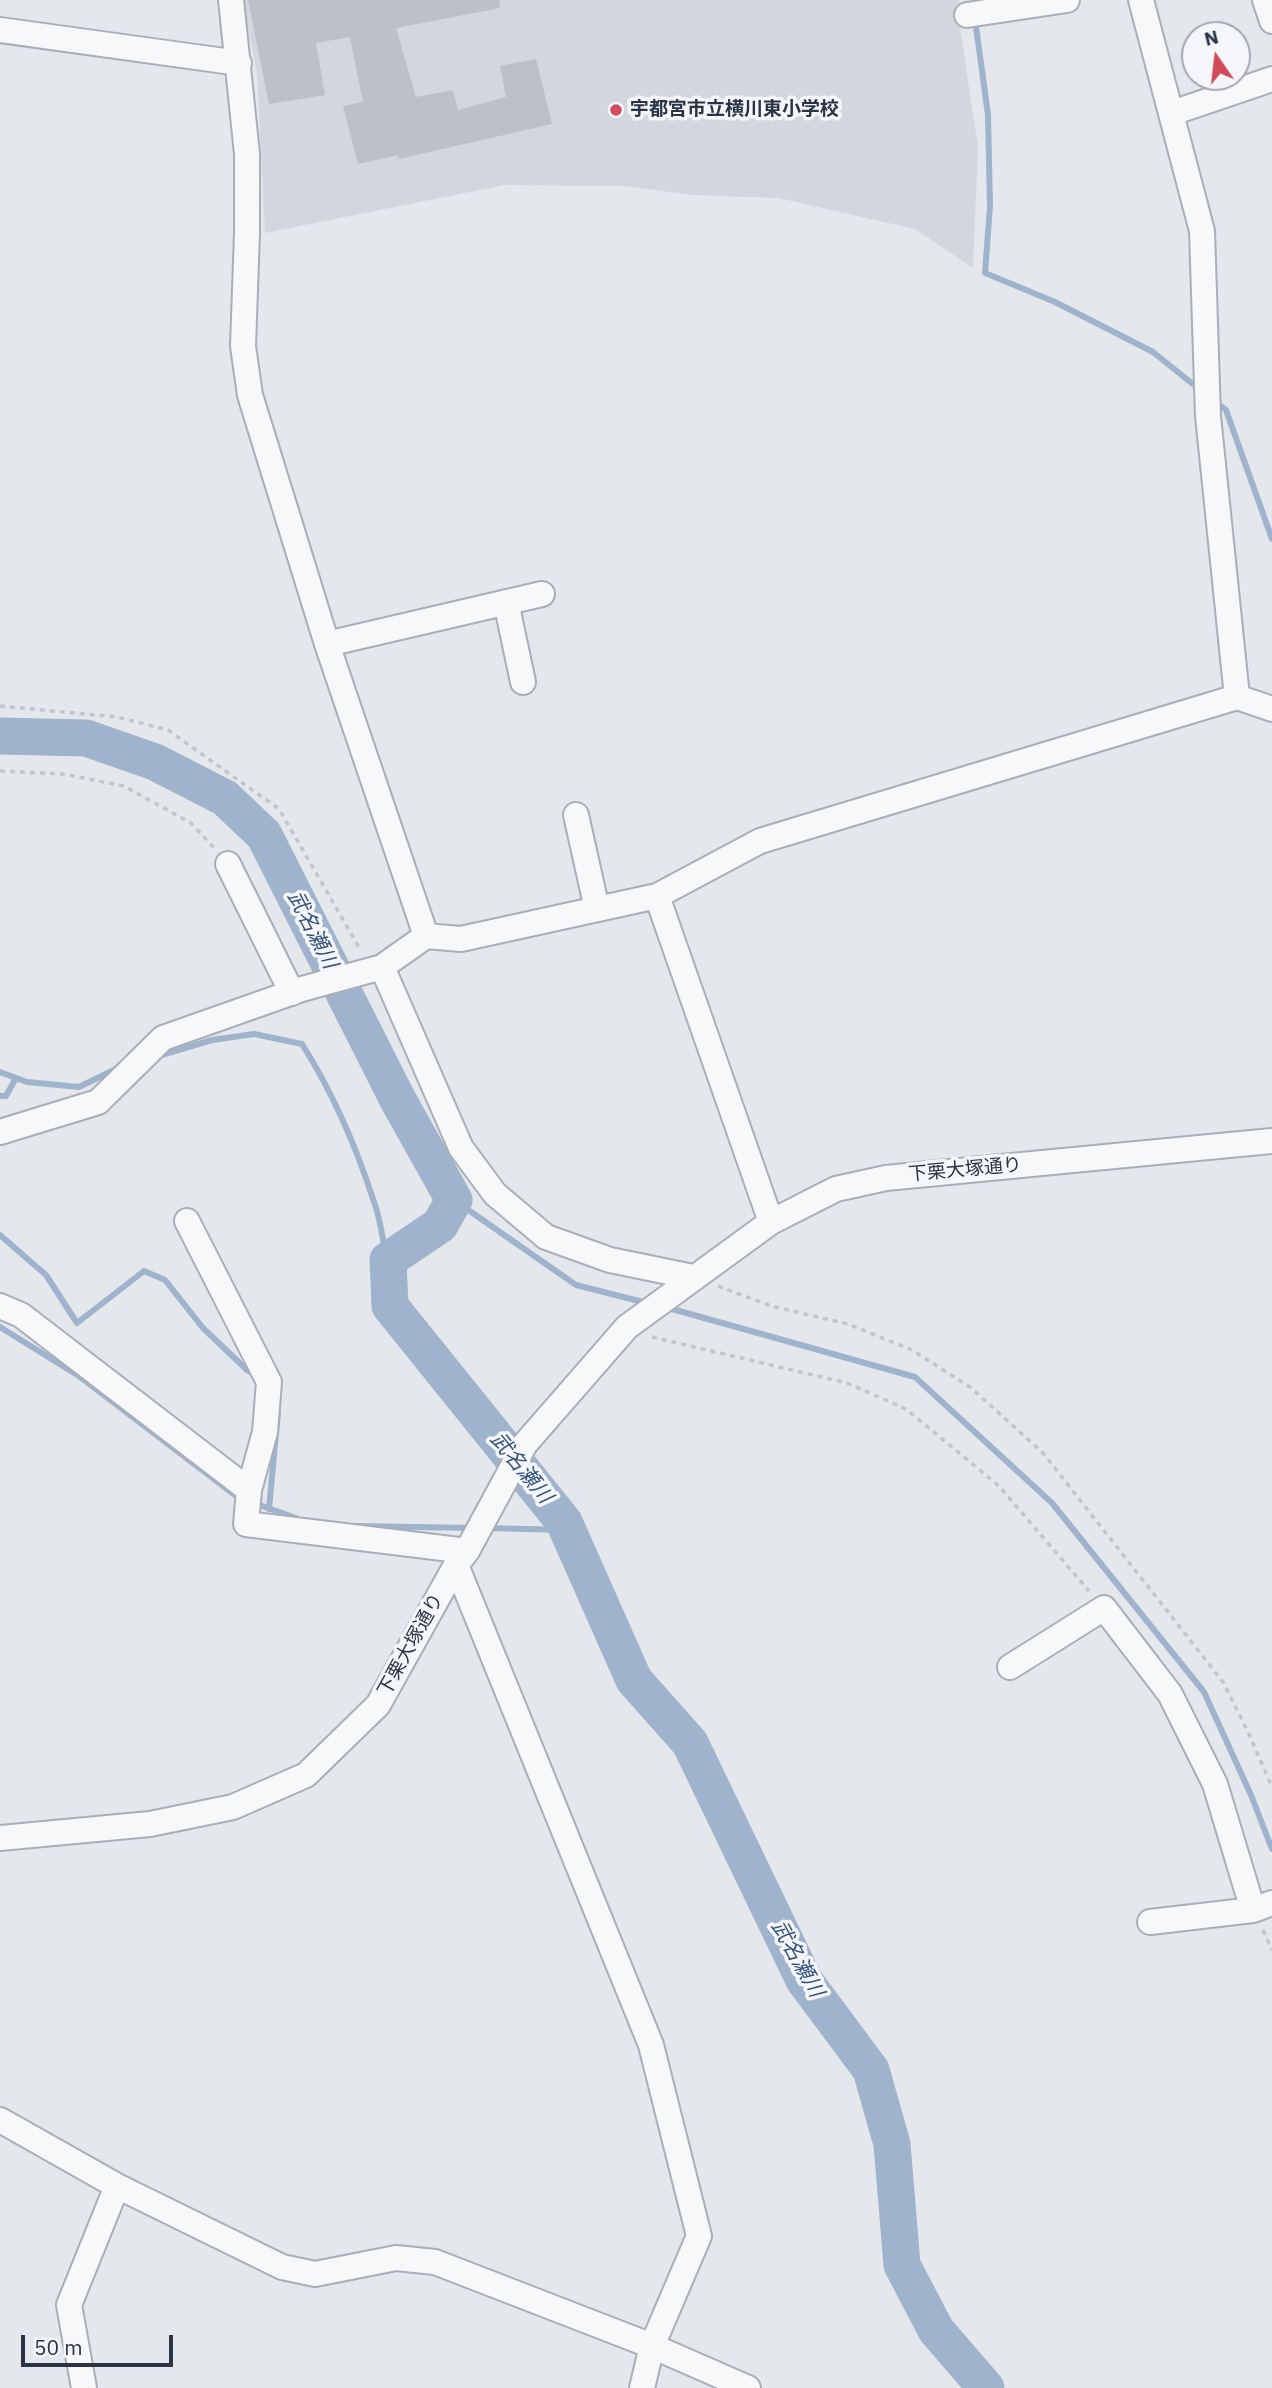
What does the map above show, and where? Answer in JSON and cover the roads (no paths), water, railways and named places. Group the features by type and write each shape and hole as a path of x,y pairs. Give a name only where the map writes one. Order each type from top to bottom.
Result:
{"street":[{"path":"231,0 247,154 243,346 250,395 327,645 426,936"},
{"path":"967,15 1067,0"},
{"path":"1141,0 1202,231 1208,416 1237,697"},
{"path":"1265,0 1272,21"},
{"path":"0,30 239,63"},
{"path":"1172,113 1272,79"},
{"path":"327,645 542,593"},
{"path":"506,602 523,682"},
{"path":"0,1132 98,1102 163,1038 297,991 373,969 426,936 461,939 657,896 760,841 1237,697 1272,709"},
{"path":"576,815 597,909"},
{"path":"228,864 297,991"},
{"path":"657,896 771,1222"},
{"path":"373,969 461,1148 495,1194 546,1237 610,1260 689,1280"},
{"name":"下栗大塚通り","path":"0,1838 150,1824 233,1807 306,1774 378,1705 525,1444 625,1330 689,1280 771,1222 836,1189 886,1178 1272,1141"},
{"path":"187,1221 270,1382 265,1432 249,1490 246,1524 461,1558 651,2045 699,2236 652,2346 642,2388"},
{"path":"0,1306 21,1315 249,1490"},
{"path":"1010,1667 1104,1608 1170,1695 1214,1784 1263,1906 1150,1922"},
{"path":"0,2120 117,2186 282,2267 315,2274 396,2258 435,2262 652,2346 748,2388"},
{"path":"84,2388 69,2305 117,2186"}],"waterway":[{"path":"975,19 988,115 990,206 985,273 1055,302 1153,352 1199,389"},
{"path":"1216,402 1226,410 1272,539"},
{"name":"武名瀬川","path":"0,736 86,738 155,762 225,798 264,835 398,1100 454,1200 440,1225 388,1260 390,1306 564,1522 634,1680 690,1743 804,1980 871,2070 892,2144 902,2265 936,2330 986,2388"},
{"path":"158,1056 212,1040 254,1034 302,1044 324,1081 351,1140 376,1209 388,1260"},
{"path":"0,1072 27,1082 79,1087 118,1068"},
{"path":"0,1096 6,1096 16,1078"},
{"path":"454,1200 576,1285 647,1303"},
{"path":"0,1235 46,1275 77,1323 144,1271 165,1280 203,1328 247,1370 257,1376"},
{"path":"665,1307 915,1377 1052,1503 1204,1692 1251,1795 1272,1849"},
{"path":"0,1327 79,1376 235,1495 244,1499"},
{"path":"269,1509 278,1412"},
{"path":"254,1503 296,1518"},
{"path":"356,1526 474,1528"},
{"path":"485,1528 568,1530"}],"place":[{"name":"宇都宮市立横川東小学校","path":"616,110"}]}
